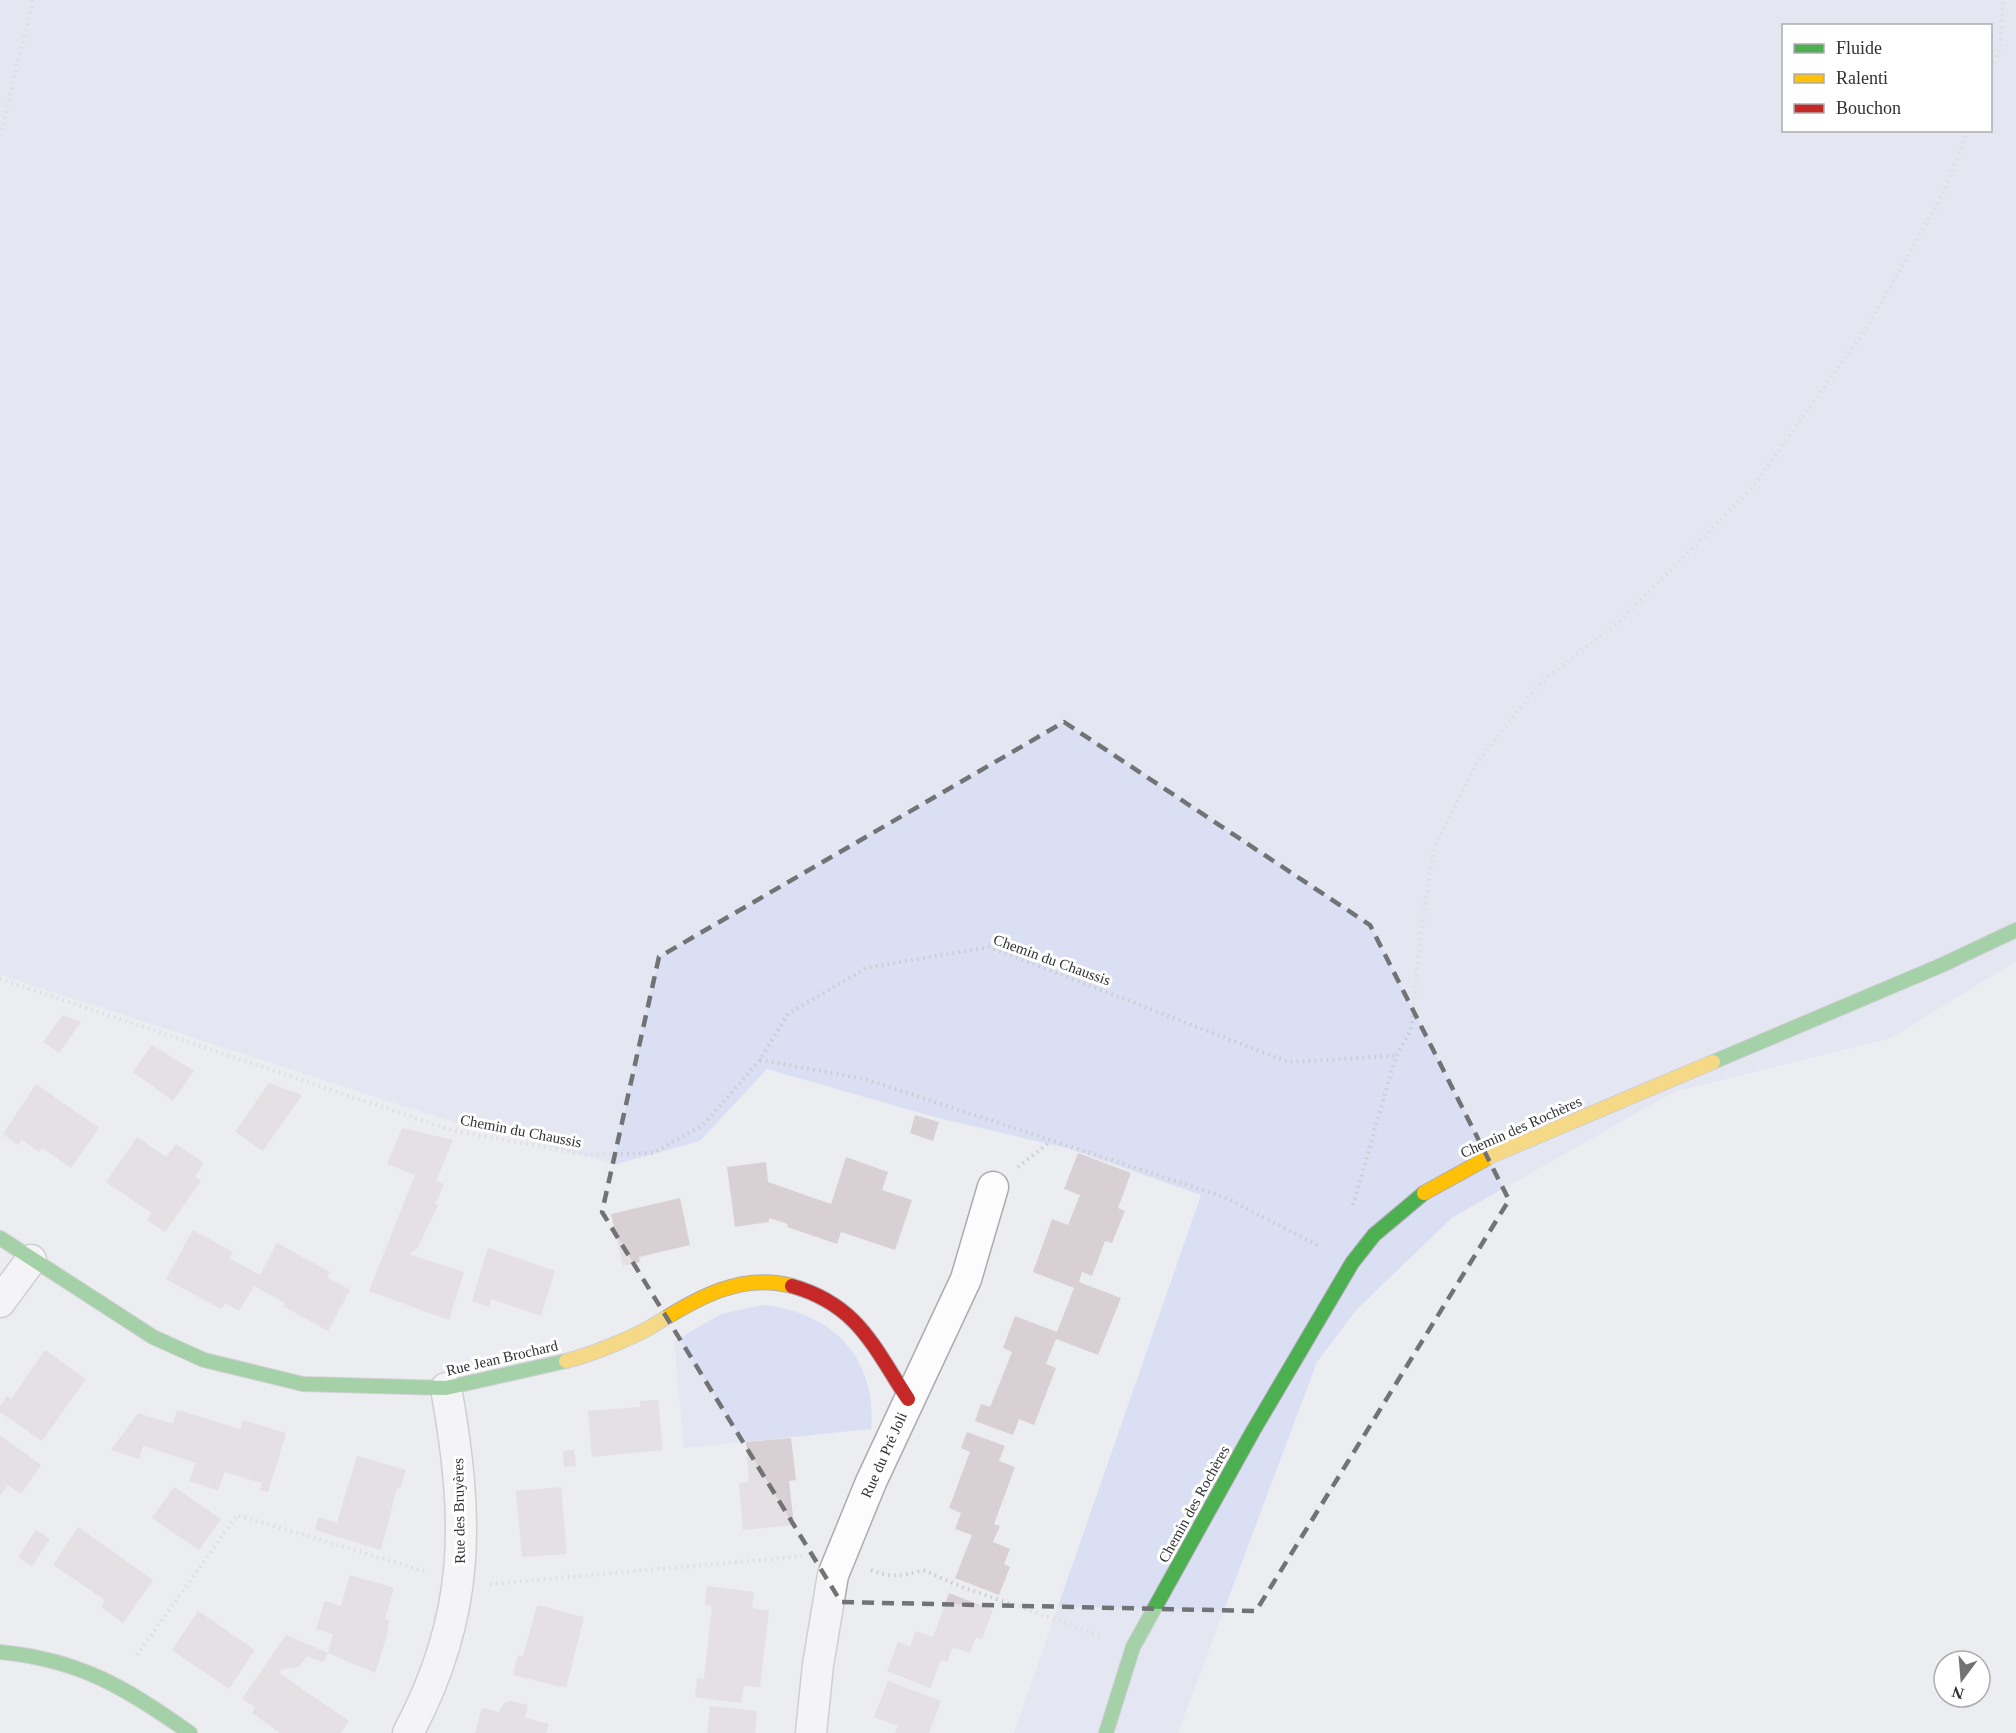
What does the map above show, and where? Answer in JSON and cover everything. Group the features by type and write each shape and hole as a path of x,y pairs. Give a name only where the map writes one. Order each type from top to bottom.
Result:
{"street":[{"name":"Chemin des Rochères","path":"1106,1733 1133,1647 1253,1431 1352,1263 1374,1235 1426,1192 1491,1156 1942,965 2016,930"},
{"name":"Rue du Pré Joli","path":"811,1733 818,1665 833,1575 908,1399 966,1279 993,1187"},
{"name":"Rue Jean Brochard","path":"0,1238 153,1337 204,1360 303,1384 446,1388 574,1359 647,1329 682,1306 714,1291 754,1283 783,1284 808,1291 837,1306 860,1325 908,1399"},
{"path":"0,1302 31,1260"},
{"name":"Rue des Bruyères","path":"408,1733 424,1703 440,1661 451,1628 459,1584 462,1499 459,1458 446,1388"},
{"path":"0,1652 66,1666 133,1692 190,1733"}],"path":[{"path":"0,136 33,0"},
{"path":"1992,69 2000,49 2002,0"},
{"path":"1351,1212 1396,1056 1411,1030 1421,932 1434,849 1476,764 1538,685 1622,619 1752,488 1868,326 1945,190 1967,132"},
{"name":"Chemin du Chaussis","path":"0,979 451,1130 586,1155 653,1153 703,1125 760,1060 788,1014 866,968 989,947 1288,1062 1396,1056"},
{"path":"760,1060 865,1079 1224,1197 1352,1263"},
{"path":"993,1187 1050,1141"},
{"path":"116,1685 237,1515 459,1584 807,1556 839,1558 886,1576 902,1577 923,1570 962,1587 1133,1647"}],"highlighted area":[{"path":"1064,722 1370,925 1509,1200 1256,1611 841,1602 602,1212 659,957"}],"shaded area":[{"path":"0,0 2016,0 2016,961 1891,1038 1674,1092 1453,1217 1357,1309 1317,1362 1178,1733 1014,1733 1201,1195 1070,1149 938,1118 767,1069 700,1141 616,1164 450,1121 0,975"},
{"path":"763,1305 788,1309 810,1317 845,1343 858,1360 866,1381 871,1404 871,1429 684,1448 674,1341 721,1314"}],"building":[{"path":"63,1015 81,1022 59,1053 43,1042"},
{"path":"152,1045 194,1071 173,1101 133,1072"},
{"path":"269,1083 302,1095 263,1151 235,1132"},
{"path":"36,1084 99,1128 71,1168 42,1148 39,1152 22,1140 18,1145 3,1134"},
{"path":"915,1115 939,1122 933,1141 910,1133"},
{"path":"402,1128 453,1140 436,1181 444,1184 435,1204 438,1205 417,1249 408,1254 464,1272 449,1320 369,1291 415,1175 387,1164"},
{"path":"137,1137 166,1157 176,1144 204,1163 195,1177 201,1181 165,1232 147,1220 152,1213 106,1182"},
{"path":"1078,1153 1131,1173 1118,1208 1125,1211 1112,1243 1105,1241 1092,1276 1082,1272 1079,1282 1121,1298 1098,1355 1056,1339 1046,1364 1056,1368 1034,1425 1019,1419 1013,1435 975,1421 981,1404 990,1407 1012,1352 1003,1348 1015,1316 1057,1332 1074,1288 1033,1272 1052,1219 1068,1225 1080,1195 1064,1189"},
{"path":"846,1157 888,1172 882,1190 912,1200 895,1250 841,1232 837,1244 787,1227 788,1224 769,1218 769,1222 735,1227 727,1167 766,1162 768,1182 831,1204"},
{"path":"680,1198 690,1245 639,1257 640,1262 623,1266 611,1214"},
{"path":"193,1230 233,1252 229,1258 260,1275 277,1243 330,1272 327,1277 350,1290 328,1331 283,1306 285,1303 254,1286 239,1311 225,1303 221,1309 166,1279"},
{"path":"488,1248 555,1271 541,1316 491,1299 489,1307 472,1301"},
{"path":"45,1350 86,1379 42,1441 0,1412 0,1406 7,1396 11,1399"},
{"path":"658,1400 663,1450 592,1457 588,1411 640,1407 640,1401"},
{"path":"177,1410 240,1429 243,1420 286,1433 268,1492 260,1490 262,1483 225,1472 218,1490 189,1481 196,1463 143,1446 139,1459 111,1450 138,1413 173,1424"},
{"path":"967,1432 1005,1446 999,1461 1015,1467 994,1524 1000,1526 993,1542 1010,1549 1004,1564 1010,1567 999,1595 955,1578 972,1535 955,1529 961,1513 949,1508 970,1452 961,1448"},
{"path":"0,1435 41,1465 21,1494 8,1485 0,1496"},
{"path":"791,1438 796,1480 789,1481 794,1525 743,1530 739,1483 749,1482 746,1442"},
{"path":"574,1450 576,1466 564,1467 563,1451"},
{"path":"357,1456 406,1470 400,1489 397,1488 381,1550 315,1530 318,1517 337,1523"},
{"path":"174,1487 221,1519 199,1550 152,1518"},
{"path":"561,1487 567,1554 522,1557 516,1491"},
{"path":"78,1527 153,1580 123,1623 101,1607 105,1600 53,1565"},
{"path":"36,1530 50,1539 32,1566 18,1557"},
{"path":"350,1575 394,1588 385,1619 389,1620 387,1635 375,1673 328,1653 333,1634 316,1629 325,1601 341,1606"},
{"path":"707,1586 754,1592 752,1608 769,1611 760,1687 744,1686 741,1703 695,1697 697,1678 704,1679 712,1606 705,1605"},
{"path":"949,1593 993,1610 982,1639 976,1637 970,1653 953,1647 947,1662 941,1660 930,1688 887,1671 898,1642 910,1647 916,1631 933,1637"},
{"path":"537,1605 584,1617 566,1688 513,1675 518,1655 523,1657"},
{"path":"198,1611 255,1650 229,1689 172,1650"},
{"path":"286,1635 328,1653 323,1662 307,1656 299,1667 282,1669 279,1673 349,1721 341,1733 280,1733 252,1713 255,1707 242,1699"},
{"path":"888,1681 941,1701 929,1733 895,1733 898,1726 874,1717"},
{"path":"510,1701 528,1705 525,1718 549,1724 546,1733 475,1733 482,1708 499,1712 504,1703"},
{"path":"710,1706 757,1711 755,1733 707,1733"}],"traffic: fast":[{"path":"1713,1062 1942,965 2016,930"},
{"path":"1106,1733 1133,1647 1253,1431 1352,1263 1374,1235 1424,1193"},
{"path":"0,1238 153,1337 204,1360 303,1384 446,1388 566,1361"},
{"path":"0,1652 29,1656 79,1669 145,1702 190,1733"}],"traffic: slow":[{"path":"1424,1193 1491,1156 1713,1062"},
{"path":"566,1361 630,1337 699,1299 734,1286 772,1282 792,1286"}],"traffic: jam":[{"path":"792,1286 833,1304 848,1316 873,1345 908,1399"}]}
